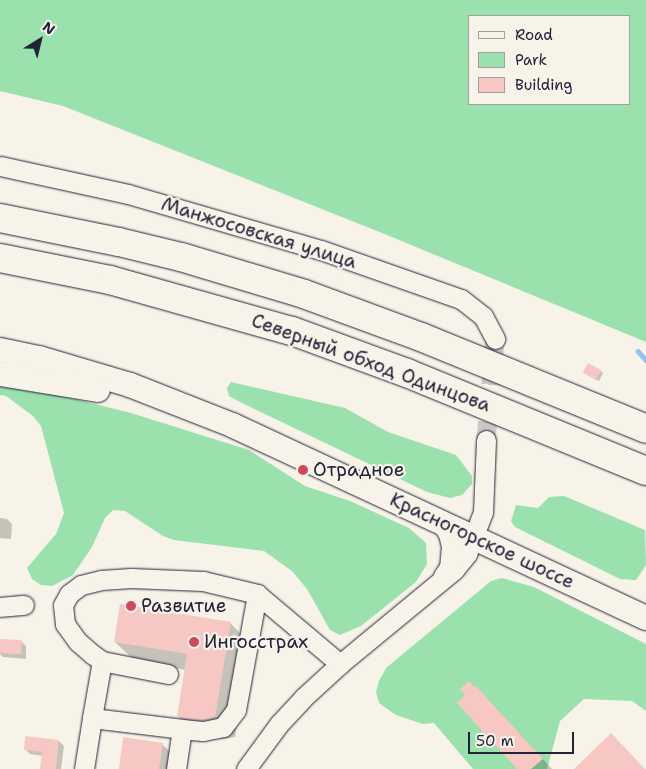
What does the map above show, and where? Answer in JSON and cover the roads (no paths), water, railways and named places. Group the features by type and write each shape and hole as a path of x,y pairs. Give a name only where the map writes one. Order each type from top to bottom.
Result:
{"highway":[{"name":"Северный обход Одинцова","path":"0,218 119,242 181,257 304,294 413,334 646,429"},
{"name":"Северный обход Одинцова","path":"0,258 110,280 292,331 407,373 646,471"}],"main road":[{"path":"0,350 48,361 130,385 232,425 290,451"},
{"path":"0,374 81,386 127,396 231,429 290,451"},
{"name":"Красногорское шоссе","path":"290,451 642,616"}],"street":[{"name":"Манжосовская улица","path":"0,166 128,194 321,250 461,299 484,316 496,339"},
{"path":"246,769 279,724 340,664 454,570 467,554 483,512 486,440"},
{"path":"434,587 448,567 450,557 448,534 440,521"},
{"path":"168,674 102,661 78,642 65,624 63,605 69,594 81,586 101,580 131,578 204,581 257,594 340,664"},
{"path":"92,718 182,729 203,730 223,727 236,710 257,594"},
{"path":"0,607 24,605"},
{"path":"84,769 102,661"},
{"path":"176,769 182,729"}],"waterway":[{"path":"638,351 646,360"}],"tunnel":[{"path":"486,440 495,339"}],"place":[{"name":"Отрадное","path":"303,470"},
{"name":"Развитие","path":"131,606"},
{"name":"Ингосстрах","path":"194,642"}]}
